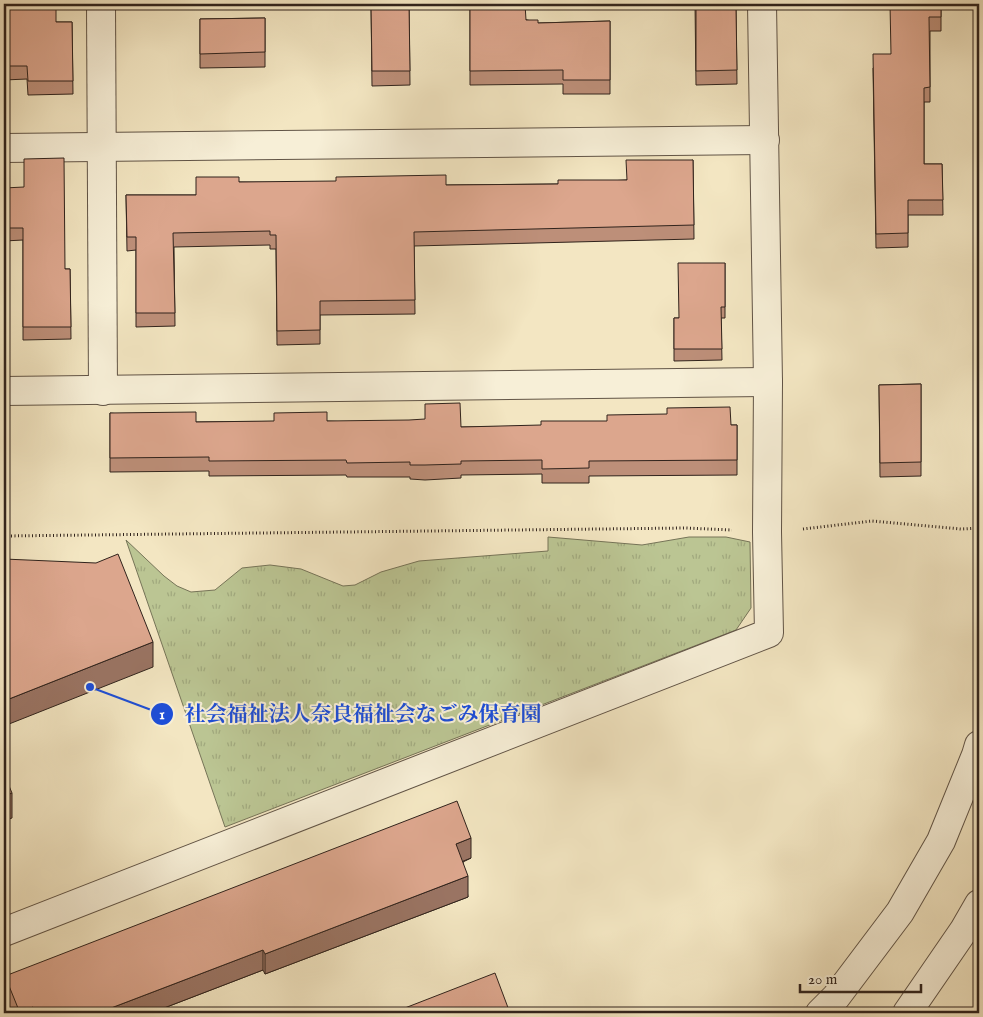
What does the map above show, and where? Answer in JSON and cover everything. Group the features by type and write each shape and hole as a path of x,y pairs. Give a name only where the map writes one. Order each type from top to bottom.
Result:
{"street":[{"path":"102,4 103,391"},
{"path":"4,932 769,634 768,382 762,4"},
{"path":"4,148 765,140"},
{"path":"4,391 768,382"},
{"path":"820,1013 836,997 900,912 941,841 979,745"},
{"path":"907,1013 972,934 979,904"}],"path":[{"path":"4,536 685,528 768,532 872,522 961,529 979,528"}],"green space":[{"path":"548,537 642,545 689,537 726,537 750,542 751,608 736,630 225,827 126,540 164,576 177,586 191,592 215,590 242,568 270,565 301,569 343,586 355,585 381,572 419,561 548,551"}],"building":[{"path":"4,4 56,4 56,22 72,22 73,81 28,81 27,66 4,66"},
{"path":"371,4 409,4 410,71 372,71"},
{"path":"470,4 525,4 526,20 538,20 538,23 610,21 610,80 563,80 563,70 470,71"},
{"path":"696,4 728,4 728,9 736,9 737,70 696,71"},
{"path":"890,4 941,4 941,17 929,17 930,87 924,88 924,164 942,164 943,200 908,200 908,233 876,234 873,54 891,54"},
{"path":"265,18 265,52 200,54 200,19"},
{"path":"64,158 65,269 70,269 71,327 23,327 23,228 4,228 4,188 24,187 24,159"},
{"path":"626,160 693,160 694,225 414,232 415,300 320,301 320,330 277,331 276,235 270,235 270,231 173,233 175,313 136,313 136,237 127,237 126,195 196,195 196,177 239,177 239,182 336,181 336,177 446,175 446,185 558,184 558,180 627,180"},
{"path":"678,263 725,263 725,307 721,307 722,349 674,349 674,318 679,318"},
{"path":"921,384 921,462 880,463 879,385"},
{"path":"460,403 461,427 541,425 541,421 607,421 607,415 667,414 667,408 730,407 731,425 737,425 737,460 589,461 589,468 542,469 542,460 461,461 461,464 410,465 410,462 347,463 346,460 209,461 209,457 110,458 110,413 196,412 196,422 274,421 274,413 327,412 327,421 409,420 425,419 425,404"},
{"path":"5,411 6,478 4,478"},
{"path":"118,554 153,642 4,701 4,559 96,563"},
{"path":"4,774 12,793 4,796"},
{"path":"457,801 471,838 456,844 468,876 265,954 263,950 98,1013 36,1013 33,1007 20,1013 5,976"},
{"path":"495,973 510,1013 392,1013"}],"place":[{"name":"社会福祉法人奈良福祉会なごみ保育園","path":"90,687"}]}
